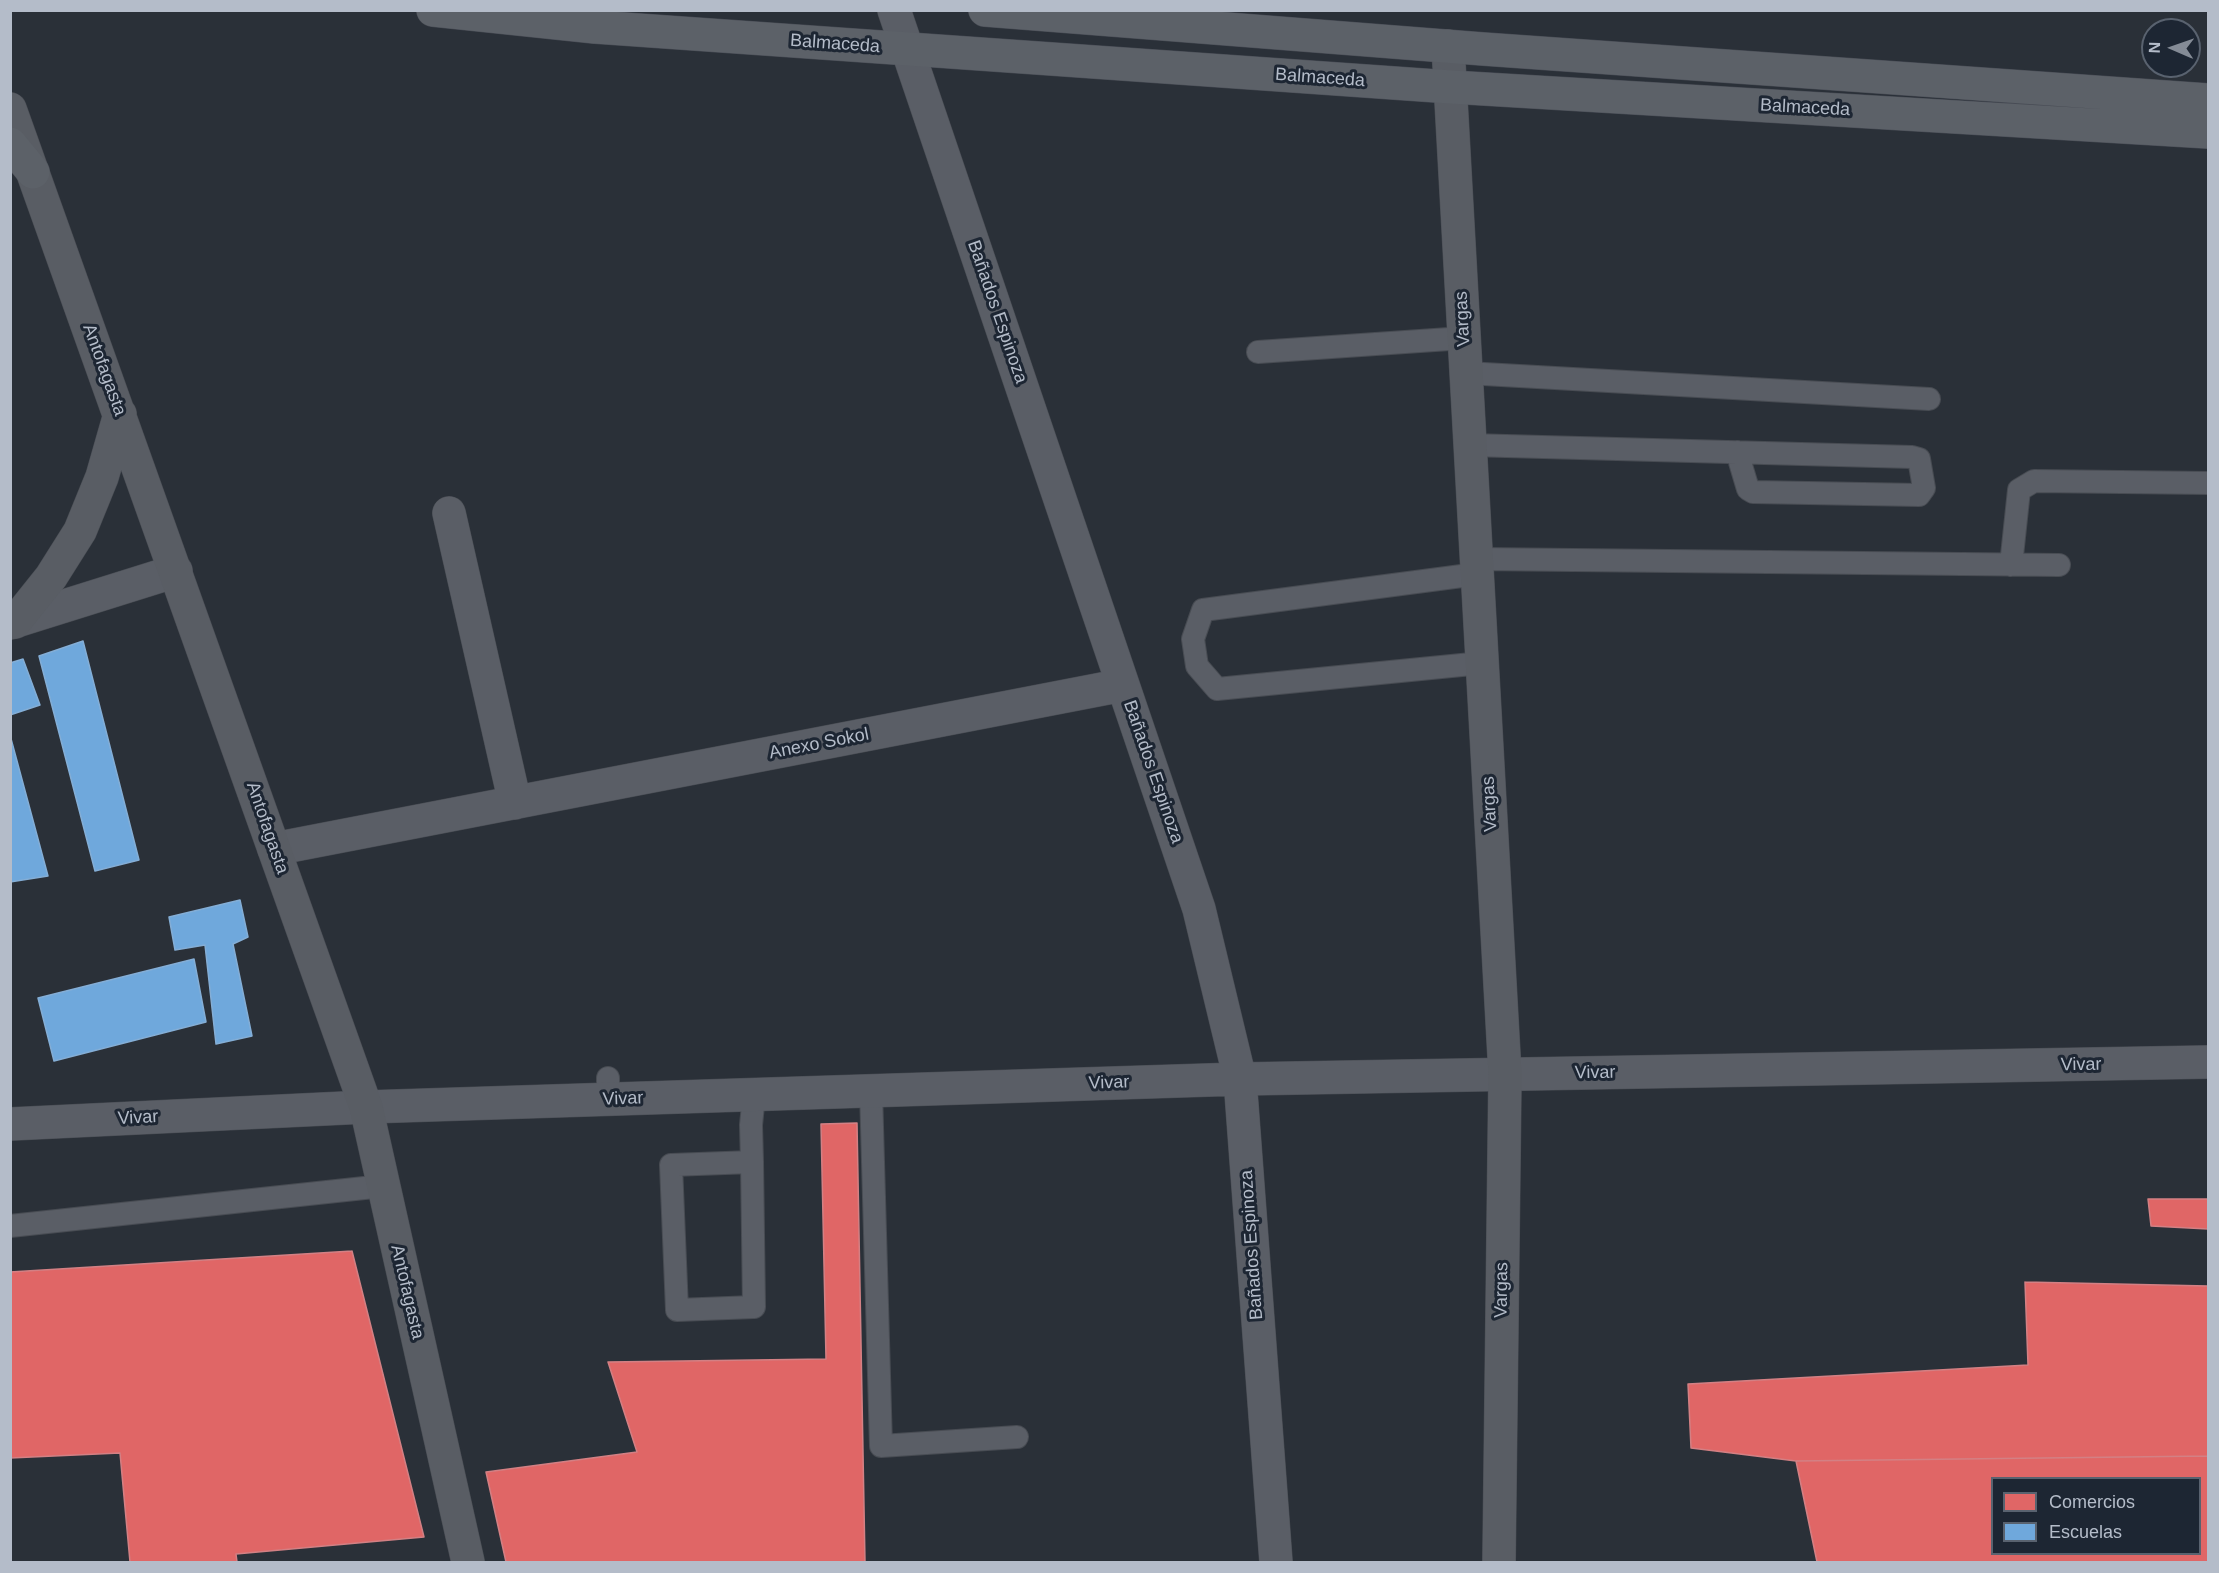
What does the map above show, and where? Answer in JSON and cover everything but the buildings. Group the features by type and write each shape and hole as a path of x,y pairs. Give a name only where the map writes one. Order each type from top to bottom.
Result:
{"main road":[{"name":"Balmaceda","path":"432,10 595,27 1451,87 2208,132"},
{"name":"Balmaceda","path":"985,10 1448,46 2208,100"},
{"name":"Vargas","path":"1448,46 1505,1074 1499,1563"},
{"name":"Antofagasta","path":"10,109 366,1107 468,1563"},
{"path":"10,144 33,172"},
{"path":"13,622 51,577 80,531 102,477 120,414"}],"street":[{"name":"Bañados Espinoza","path":"894,10 1199,909 1240,1079 1276,1563"},
{"path":"449,513 515,803"},
{"path":"13,622 176,571"},
{"name":"Anexo Sokol","path":"274,849 1123,685"},
{"name":"Vivar","path":"10,1124 366,1107 608,1089 754,1095 1240,1079 2208,1062"}],"lane":[{"path":"1258,352 1464,338"},
{"path":"1466,373 1929,399"},
{"path":"1470,445 1737,452 1912,458 1919,459 1924,488 1919,495 1753,492 1748,489 1737,452"},
{"path":"2012,565 2019,490 2034,481 2208,483"},
{"path":"1482,663 1217,689 1197,666 1193,639 1203,610 1477,567 2059,566"},
{"path":"871,1091 881,1446 1017,1437"},
{"path":"752,1162 671,1165 677,1310 754,1306 752,1162 754,1095"},
{"path":"10,1226 383,1186"}]}
